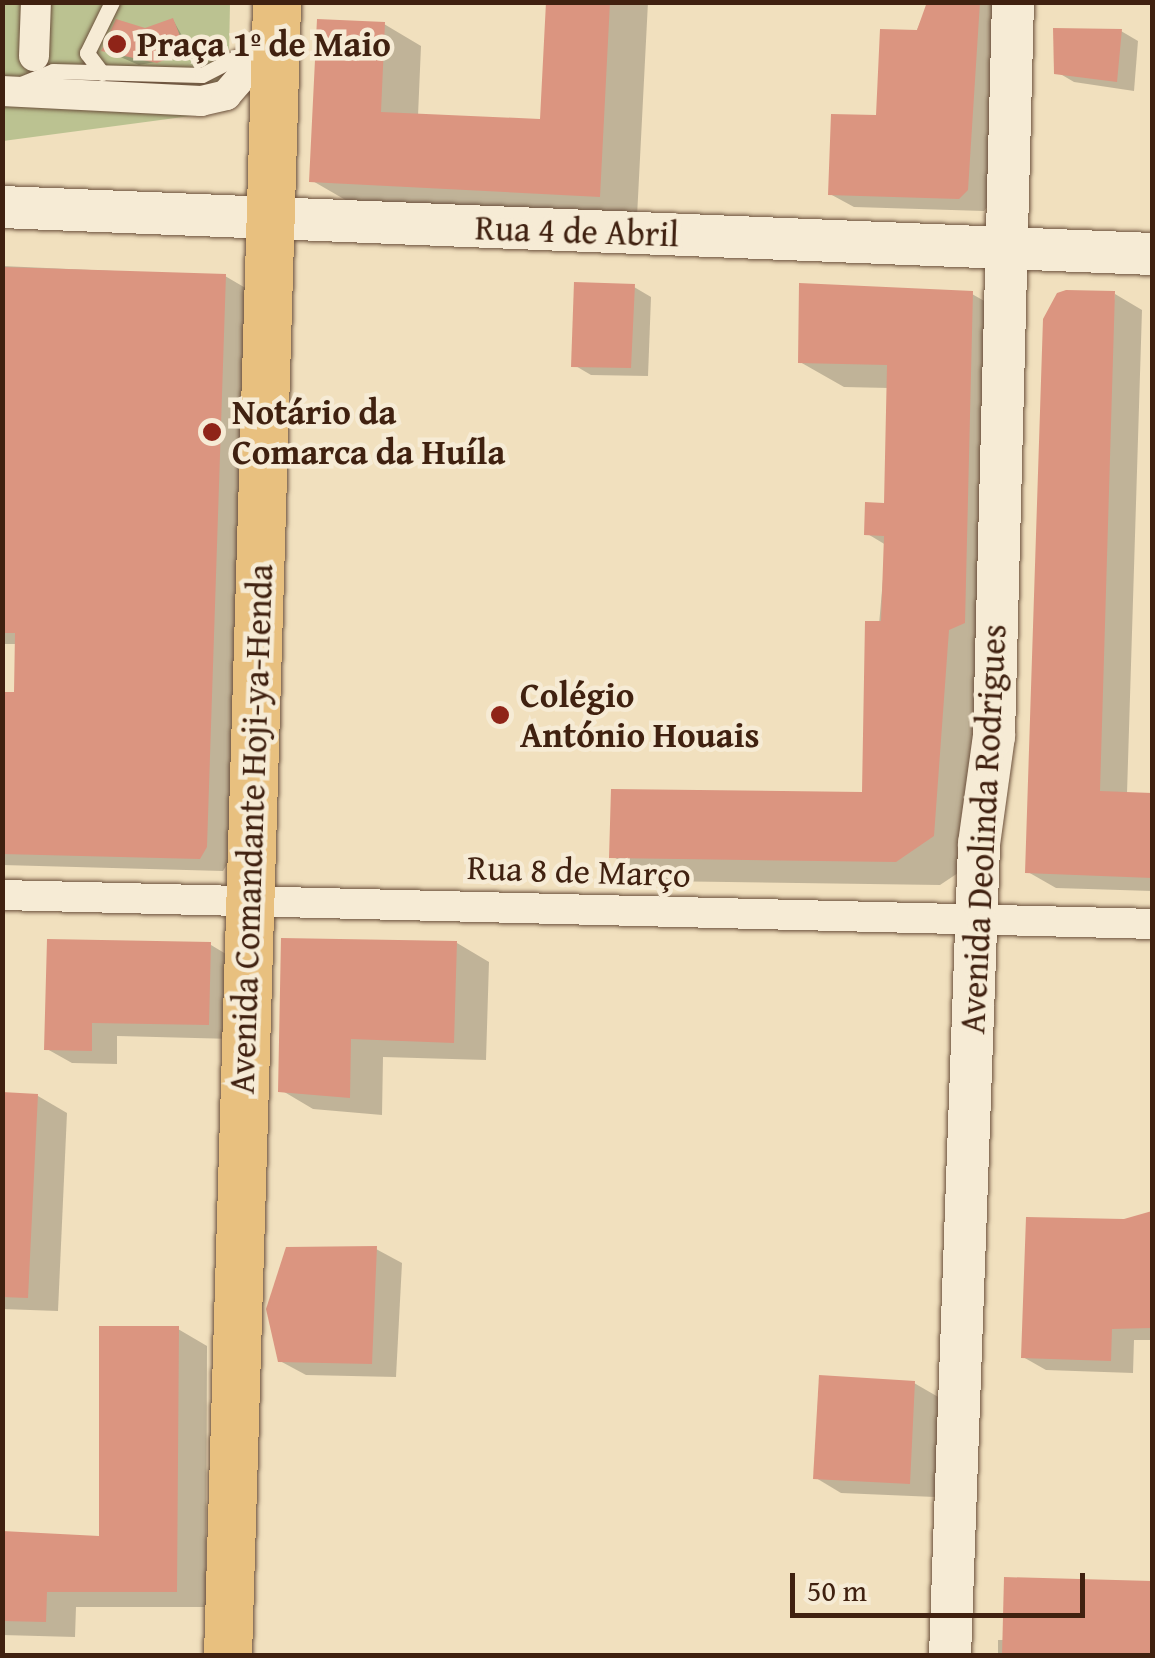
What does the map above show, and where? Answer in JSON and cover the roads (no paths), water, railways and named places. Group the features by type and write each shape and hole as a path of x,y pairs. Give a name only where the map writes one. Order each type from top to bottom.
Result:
{"main road":[{"name":"Avenida Comandante Hoji-ya-Henda","path":"228,1656 277,20"}],"street":[{"path":"34,56 36,2"},
{"name":"Avenida Deolinda Rodrigues","path":"950,1656 976,920 994,736 1013,2"},
{"path":"6,91 201,100 226,95 244,81 277,20"},
{"name":"Rua 4 de Abril","path":"2,206 1152,254"},
{"name":"Rua 8 de Março","path":"2,895 1152,924"}],"lane":[{"path":"102,73 87,52 112,2"},
{"path":"6,91 53,70 202,76 277,20"}],"place":[{"name":"Praça 1º de Maio","path":"117,44"},
{"name":"Notário da Comarca da Huíla","path":"212,432"},
{"name":"Colégio António Houais","path":"500,715"}]}
